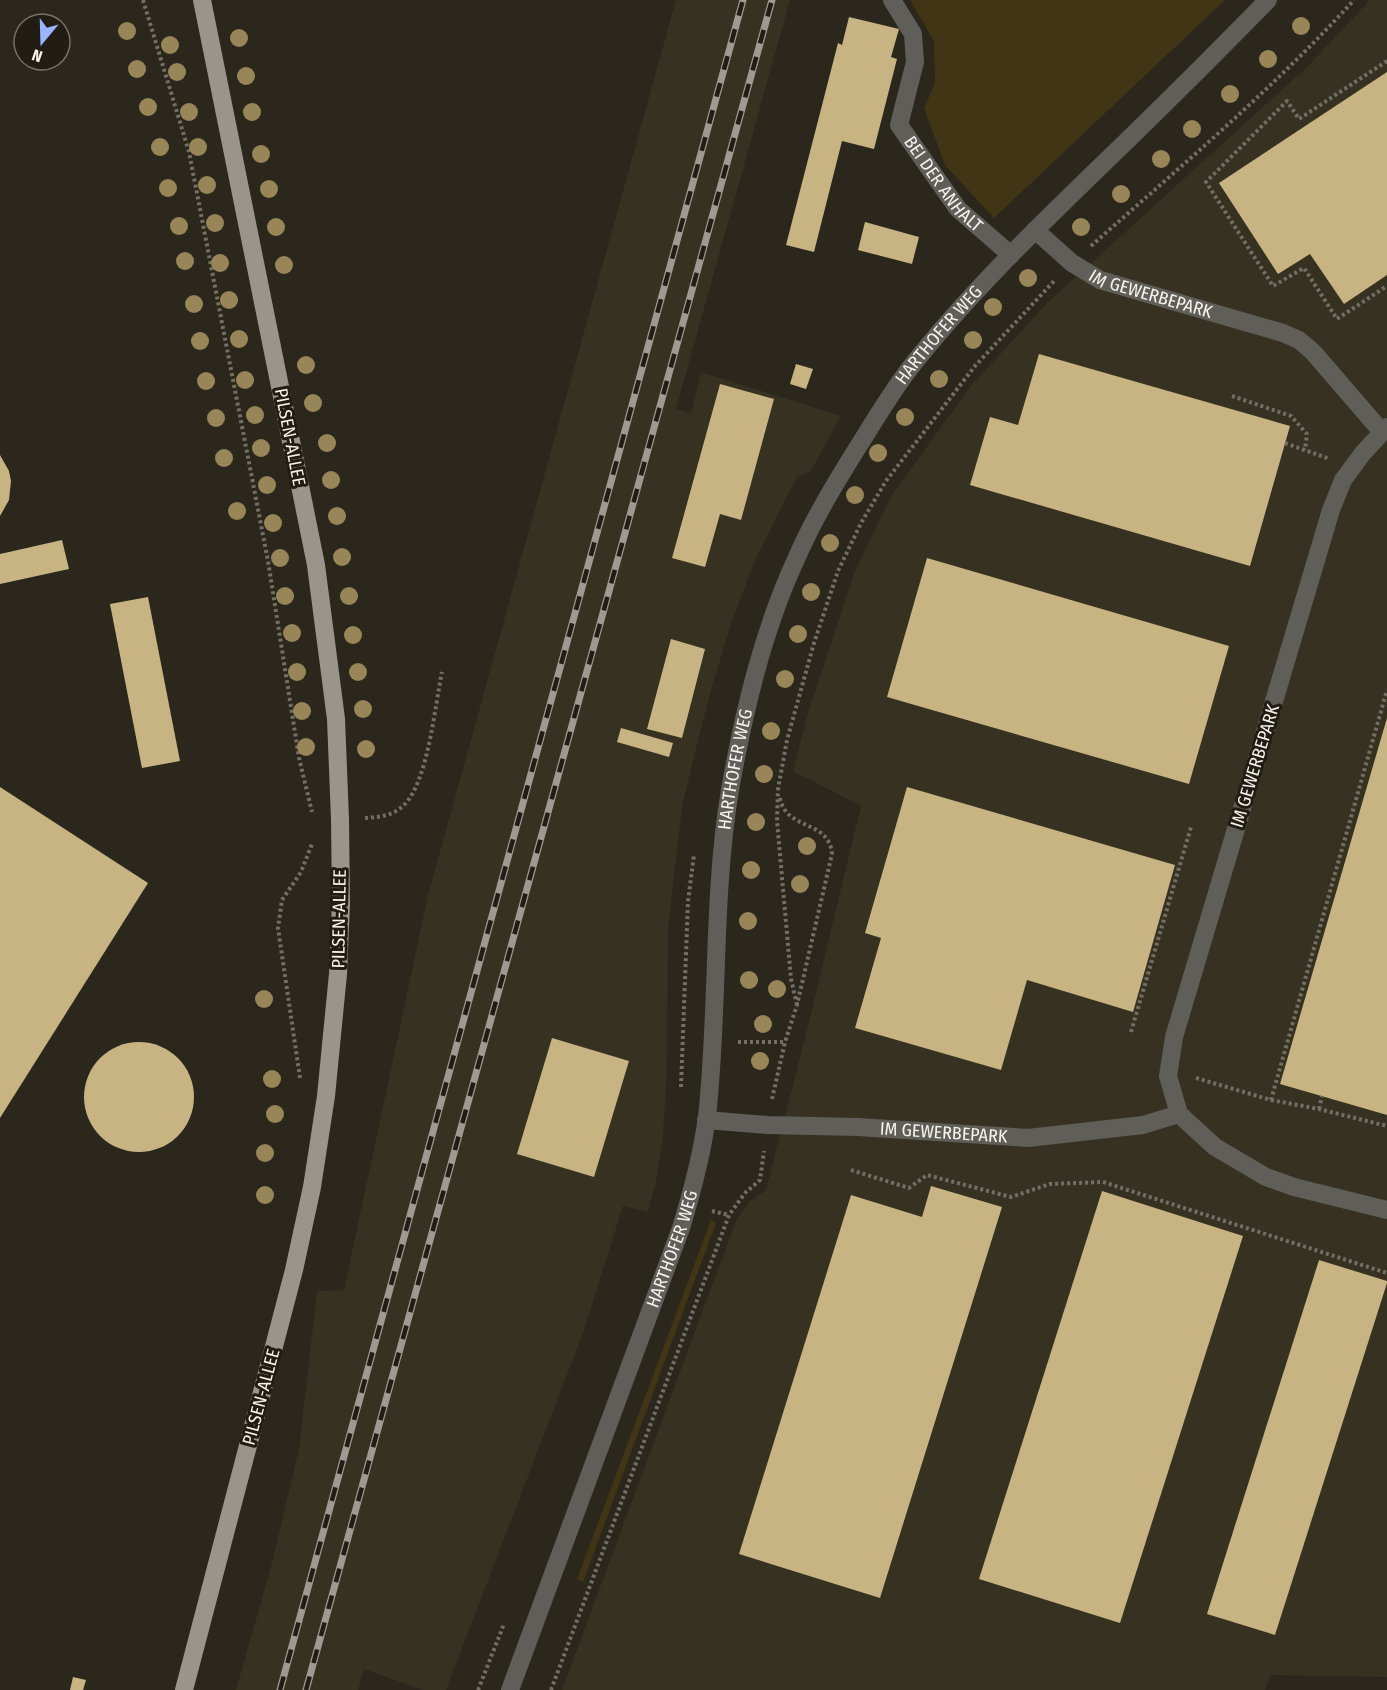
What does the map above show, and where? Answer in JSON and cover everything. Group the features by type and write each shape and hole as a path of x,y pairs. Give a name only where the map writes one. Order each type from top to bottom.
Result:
{"main road":[{"name":"PILSEN-ALLEE","path":"189,0 230,140"},
{"name":"PILSEN-ALLEE","path":"184,1690 294,1270 312,1187 326,1096 338,974 340,903 340,819 336,718 316,565 202,0"}],"street":[{"name":"BEI DER ANHALT","path":"892,0 913,34 915,62 898,125 958,209 1011,255"},
{"name":"HARTHOFER WEG","path":"510,1690 681,1228 695,1179 706,1120 714,1042 723,844 727,812 743,724 759,663 796,558 832,488 881,410 909,370 951,319 1035,230 1183,87 1268,0"},
{"name":"IM GEWERBEPARK","path":"706,1120 1028,1138 1143,1125 1179,1114 1168,1076 1174,1037 1331,510 1343,480 1384,430 1313,352 1299,340 1283,333 1112,284 1087,273 1072,263 1035,230"},
{"path":"1179,1114 1215,1147 1266,1177 1294,1187 1387,1210"}],"path":[{"path":"143,0 189,152 268,561 299,758 312,814"},
{"path":"797,1005 791,979 777,821 778,789 787,740 814,643 838,571 861,523 886,481 975,366 1072,263 1245,109 1312,46 1354,0"},
{"path":"1387,61 1299,119 1287,101 1206,182 1273,286 1304,268 1337,319 1387,286"},
{"path":"1232,396 1291,416 1307,434 1305,450"},
{"path":"1286,443 1353,467"},
{"path":"340,819 384,817 403,806 414,791 422,771 442,672"},
{"path":"1271,1100 1387,690"},
{"path":"551,1690 729,1215 745,1193 760,1180 767,1125 785,1042 797,1005 832,854 831,844 826,836 790,816 782,807 778,789"},
{"path":"1131,1032 1191,827"},
{"path":"301,1081 278,928 282,900 301,872 312,846 312,835"},
{"path":"681,1093 688,901 695,844"},
{"path":"1169,1070 1271,1100 1387,1126"},
{"path":"1318,1109 1322,1096"},
{"path":"851,1170 909,1188 927,1175 1011,1197 1050,1184 1103,1182 1387,1273"},
{"path":"478,1690 506,1618"}],"shaded area":[{"path":"676,0 790,0 676,409 691,413 701,372 841,416 810,472 797,477 755,560 732,621 695,752 682,807 668,928 667,1068 663,1135 656,1181 648,1212 623,1206 583,1333 446,1690 423,1690 364,1669 358,1690 236,1690 270,1571 299,1449 317,1291 344,1290 428,895"},
{"path":"910,0 1225,0 994,218 945,165 924,108 935,83 934,41"},
{"path":"1370,0 1387,0 1387,1677 1270,1675 1265,1690 562,1690 736,1221 749,1202 766,1190 861,806 793,771 808,713 855,571 891,496 971,386 1048,302 1308,66"},
{"path":"711,1220 716,1223 583,1582 577,1579"}],"building":[{"path":"849,17 899,29 891,57 897,59 874,149 842,141 814,252 786,245 838,43 842,45"},
{"path":"1387,72 1387,275 1344,304 1310,254 1278,274 1219,183"},
{"path":"865,222 919,237 912,264 858,250"},
{"path":"1039,354 1290,426 1250,566 970,485 990,417 1018,425"},
{"path":"796,364 813,369 806,389 790,384"},
{"path":"720,384 774,399 741,520 720,514 705,567 672,558"},
{"path":"0,455 9,471 11,481 9,500 0,516"},
{"path":"62,540 69,569 0,584 0,554"},
{"path":"927,558 1229,646 1189,784 887,697"},
{"path":"148,597 180,761 142,768 110,604"},
{"path":"671,639 705,649 682,738 647,729"},
{"path":"1387,718 1387,1115 1280,1084"},
{"path":"621,728 673,743 669,757 617,742"},
{"path":"0,787 148,883 0,1118"},
{"path":"907,787 1175,865 1133,1012 1027,980 1001,1070 855,1028 881,938 865,933"},
{"path":"552,1038 629,1061 594,1177 517,1154"},
{"path":"139,1042 160,1046 178,1058 190,1076 194,1097 190,1118 178,1136 160,1148 139,1152 118,1148 100,1136 88,1118 84,1097 88,1076 100,1058 118,1046"},
{"path":"931,1186 1002,1207 880,1598 739,1554 851,1195 922,1217"},
{"path":"1102,1191 1243,1236 1120,1623 979,1579"},
{"path":"1319,1260 1387,1281 1387,1283 1275,1635 1207,1614"},
{"path":"73,1677 86,1680 83,1690 70,1690"}],"railway":[{"path":"280,1690 743,0"},
{"path":"306,1690 772,0"}]}
